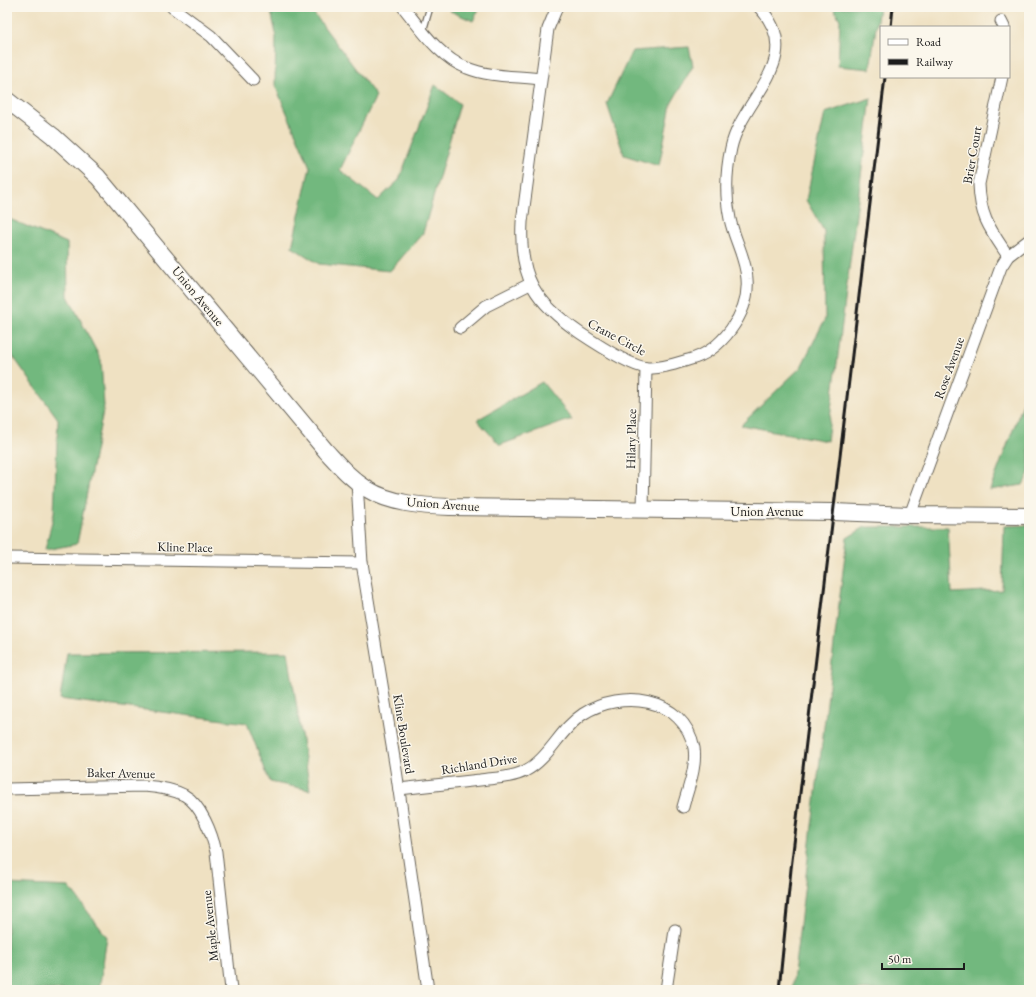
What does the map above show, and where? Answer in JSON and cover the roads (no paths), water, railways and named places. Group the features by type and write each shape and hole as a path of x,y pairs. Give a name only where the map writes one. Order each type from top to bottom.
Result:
{"main road":[{"name":"Union Avenue","path":"7,100 53,136 98,177 326,451 357,482 367,490 381,496 427,506 1029,516"}],"street":[{"path":"172,7 211,36 253,80"},
{"path":"403,7 448,57 466,68 481,72 540,79"},
{"name":"Crane Circle","path":"557,7 548,29 540,79 522,222 522,252 530,284 542,301 560,319 592,342 627,361 646,368 666,366 694,359 715,346 730,331 741,313 748,279 730,219 726,183 731,146 737,130 753,100 767,81 776,59 776,35 772,24 759,7"},
{"name":"Brier Court","path":"1002,78 979,184 983,217 1008,256"},
{"name":"Rose Avenue","path":"910,515 1001,267 1008,256 1029,240"},
{"path":"460,328 486,306 530,284"},
{"name":"Hilary Place","path":"643,510 646,368"},
{"name":"Kline Boulevard","path":"357,482 362,563 399,789 428,990"},
{"name":"Kline Place","path":"7,558 362,563"},
{"name":"Richland Drive","path":"399,789 505,777 524,772 542,758 569,726 581,715 602,704 634,700 650,703 676,716 690,736 694,747 694,764 683,807"},
{"name":"Baker Avenue","path":"7,789 144,786 173,791 186,796 201,813 212,838 216,858"},
{"name":"Maple Avenue","path":"216,858 231,990"},
{"path":"666,990 674,930"}],"lane":[{"path":"423,31 430,7"}],"railway":[{"path":"891,26 893,7"},
{"path":"779,990 791,869 885,78"}]}
